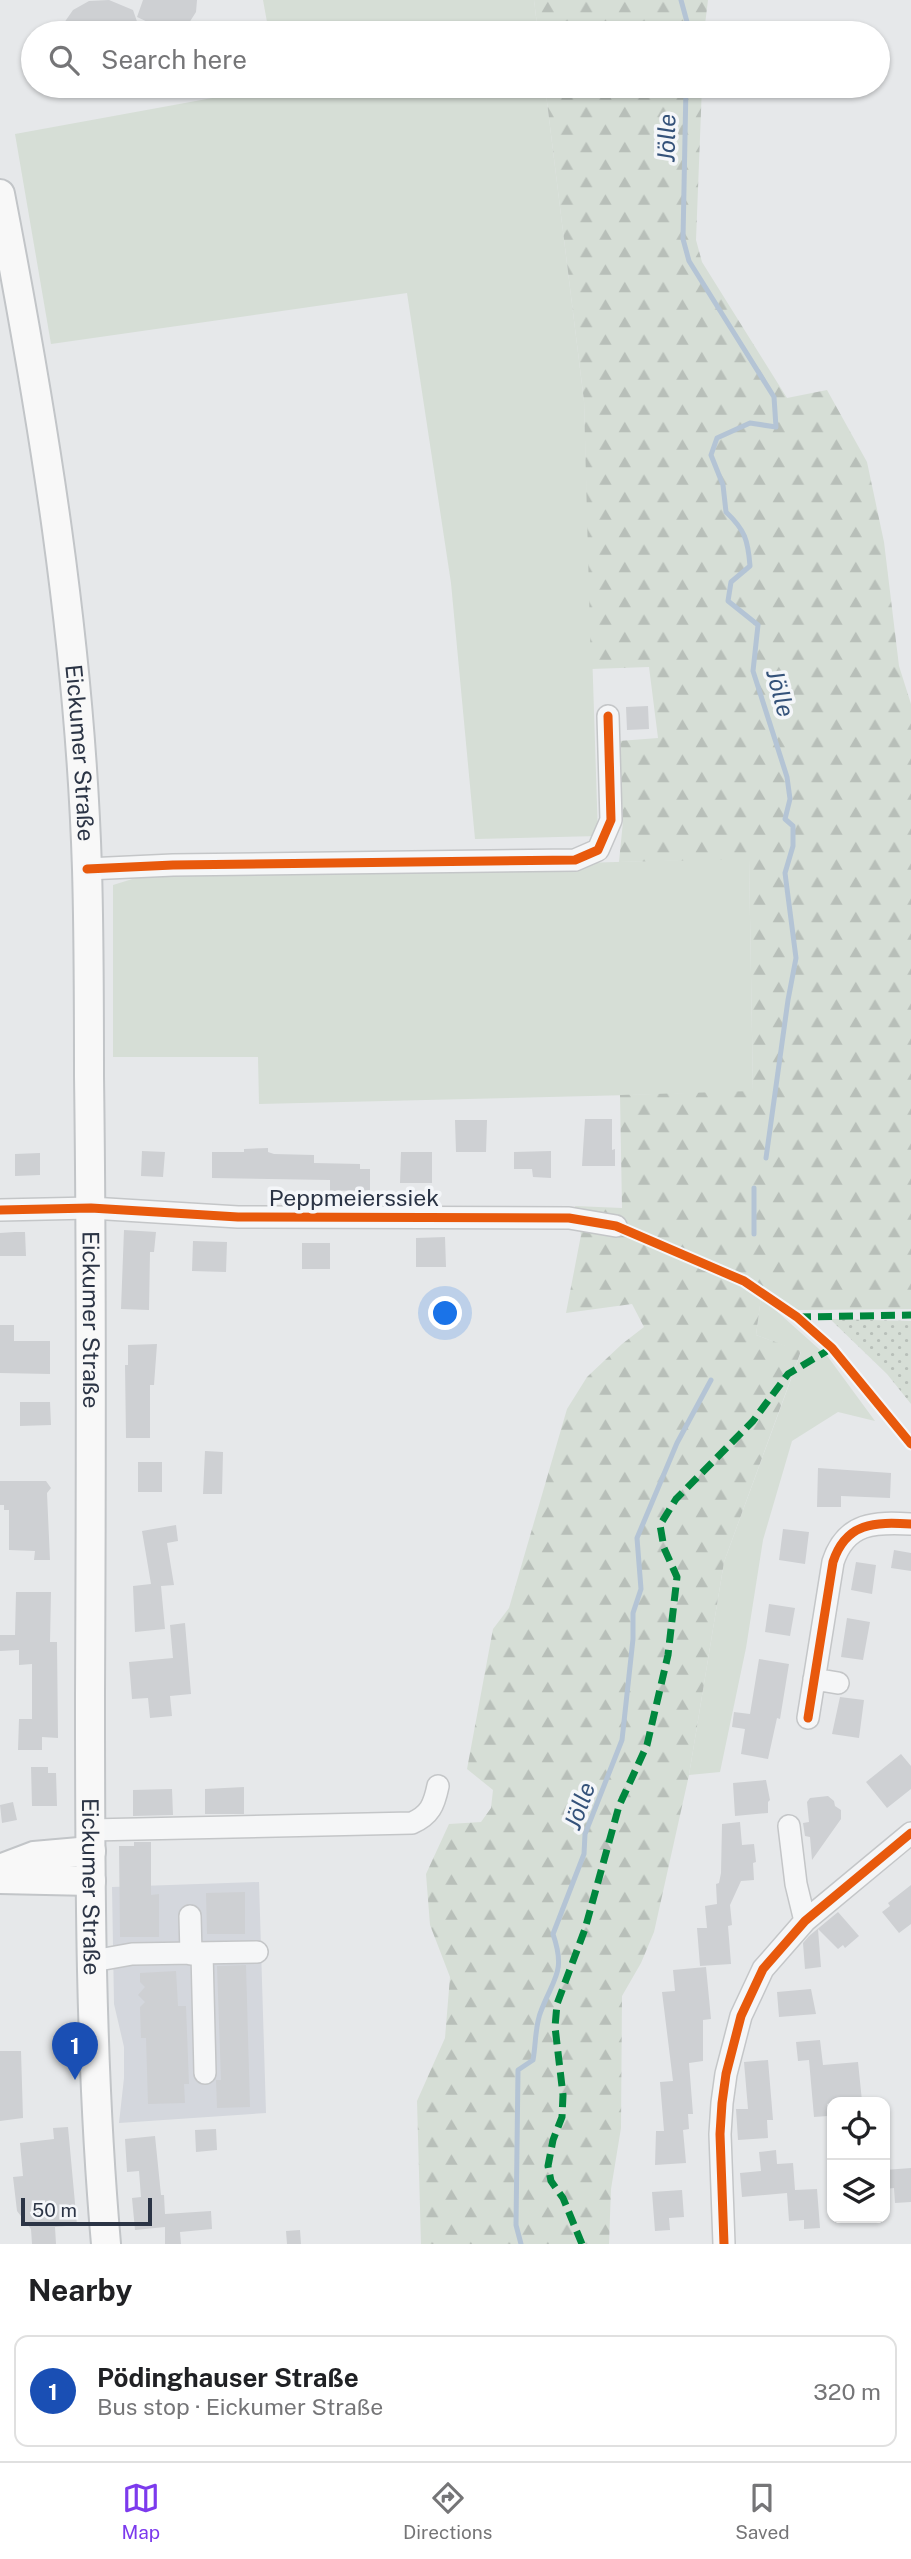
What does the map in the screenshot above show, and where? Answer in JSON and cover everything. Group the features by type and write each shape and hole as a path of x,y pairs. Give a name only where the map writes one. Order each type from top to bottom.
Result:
{"main road":[{"name":"Eickumer Straße","path":"0,194 43,423 62,560 74,664 87,869 91,1208 91,1881 97,2119 106,2244"},
{"path":"0,1869 91,1840"},
{"path":"0,1879 91,1881"}],"street":[{"path":"87,869 173,864 575,860 598,850 611,820 608,716"},
{"name":"Peppmeierssiek","path":"0,1210 91,1208 237,1217 569,1218 616,1226"},
{"path":"808,1718 837,1550 854,1533 873,1522 911,1524"},
{"path":"814,1679 838,1683"},
{"path":"91,1840 412,1823 423,1818 433,1807 438,1786"},
{"path":"789,1826 796,1885 805,1921"},
{"path":"724,2244 720,2134 722,2103 726,2074 741,2015 763,1969 805,1921 911,1833"},
{"path":"190,1916 197,1953 205,2073"},
{"path":"93,1961 111,1960 132,1954 257,1952"}],"shaded area":[{"path":"259,1882 266,2113 119,2123 124,2047 114,2004 112,1887"}],"green space":[{"path":"263,0 534,0 537,21 267,21"},
{"path":"534,0 708,0 705,21 537,21"},
{"path":"212,98 546,98 584,401 598,836 475,839 451,583 407,293 51,344 15,134"},
{"path":"546,98 702,98 696,240 702,262 787,398 827,390 867,462 884,542 899,666 911,704 911,1309 797,1310 788,1319 761,1298 756,1335 801,1351 724,1562 689,1775 654,1932 641,1963 622,1996 621,2128 611,2189 609,2244 421,2244 417,2101 445,2038 450,1977 430,1925 426,1874 449,1824 481,1822 491,1808 493,1790 467,1769 493,1629 509,1608 567,1409 587,1377 644,1327 632,1304 566,1313 581,1235 575,1206 622,1208 620,1095 753,1091 749,859 619,862 623,821 619,741 658,738 649,667 591,669 584,401"},
{"path":"749,858 753,1092 259,1104 258,1057 113,1057 113,885 142,876"},
{"path":"761,1297 828,1357 875,1421 838,1412 792,1441 763,1540 746,1648 720,1772 689,1775 724,1562 801,1352 756,1335"},
{"path":"830,1319 911,1321 911,1404 887,1374"}],"building":[{"path":"109,0 133,10 137,21 65,21 73,10 89,1"},
{"path":"143,0 197,0 196,12 190,21 146,21 137,17"},
{"path":"648,706 649,729 627,730 626,707"},
{"path":"585,1119 612,1119 615,1166 582,1166"},
{"path":"455,1120 487,1120 486,1152 456,1152"},
{"path":"268,1148 268,1152 274,1154 314,1155 314,1163 360,1164 360,1169 370,1169 370,1190 330,1191 330,1180 212,1178 212,1152 244,1152 244,1149"},
{"path":"142,1151 165,1152 163,1177 141,1176"},
{"path":"551,1151 551,1178 533,1177 532,1169 514,1169 514,1152"},
{"path":"401,1152 432,1152 432,1183 400,1183"},
{"path":"40,1153 40,1175 15,1176 15,1154"},
{"path":"124,1230 156,1232 154,1252 150,1252 149,1310 121,1309"},
{"path":"25,1232 26,1256 0,1256 0,1233"},
{"path":"445,1237 446,1267 416,1267 416,1238"},
{"path":"193,1241 227,1242 226,1272 192,1271"},
{"path":"302,1243 330,1243 330,1269 302,1269"},
{"path":"0,1325 14,1325 14,1341 50,1341 50,1374 0,1373"},
{"path":"157,1344 154,1385 150,1385 150,1438 126,1438 125,1365 128,1365 128,1345"},
{"path":"20,1402 50,1402 51,1425 20,1426"},
{"path":"205,1451 223,1452 222,1494 203,1494"},
{"path":"138,1462 162,1462 162,1492 138,1492"},
{"path":"818,1468 891,1473 890,1498 841,1496 841,1507 817,1507"},
{"path":"0,1481 46,1481 51,1488 47,1493 50,1560 34,1560 35,1551 9,1550 9,1510 4,1510 4,1505 0,1505"},
{"path":"176,1525 178,1541 167,1543 174,1585 161,1586 165,1629 135,1632 133,1586 151,1584 142,1531"},
{"path":"783,1529 809,1532 805,1564 779,1560"},
{"path":"894,1550 911,1553 911,1571 891,1568"},
{"path":"856,1562 876,1565 872,1594 851,1590"},
{"path":"16,1592 51,1592 50,1642 57,1642 58,1738 42,1737 42,1750 18,1750 19,1719 32,1719 32,1664 19,1665 19,1650 0,1651 0,1635 15,1635"},
{"path":"769,1604 795,1608 790,1636 765,1632"},
{"path":"847,1618 870,1622 863,1660 841,1657"},
{"path":"185,1623 191,1694 170,1696 172,1716 150,1718 148,1698 132,1699 129,1662 173,1658 170,1625"},
{"path":"759,1659 789,1664 780,1719 777,1718 768,1759 741,1754 745,1729 732,1727 734,1712 750,1714"},
{"path":"840,1697 864,1700 859,1738 832,1734"},
{"path":"901,1754 911,1766 911,1789 887,1808 866,1782"},
{"path":"31,1767 48,1767 48,1773 56,1773 57,1806 32,1806"},
{"path":"766,1780 770,1800 768,1813 735,1816 733,1783"},
{"path":"244,1787 244,1814 205,1814 205,1789"},
{"path":"172,1789 173,1815 133,1816 133,1790"},
{"path":"828,1796 841,1810 841,1819 812,1860 810,1837 805,1836 803,1823 809,1822 807,1802 810,1798"},
{"path":"13,1802 17,1820 2,1823 0,1805"},
{"path":"740,1822 742,1845 754,1844 756,1862 753,1863 754,1880 741,1881 730,1905 732,1925 728,1926 731,1964 700,1966 697,1928 707,1928 705,1906 717,1904 716,1884 719,1883 721,1873 722,1824"},
{"path":"134,1842 151,1842 151,1895 159,1894 159,1937 120,1937 119,1846 134,1846"},
{"path":"911,1885 911,1924 899,1933 882,1912 890,1906 888,1903"},
{"path":"245,1892 245,1934 207,1934 206,1893"},
{"path":"838,1912 859,1936 845,1948 843,1945 838,1949 818,1929 821,1967 805,1969 803,1943 809,1936"},
{"path":"246,1965 250,2107 217,2108 216,2080 221,2080 217,1966"},
{"path":"706,1967 711,2019 703,2020 703,2061 689,2063 693,2114 688,2114 689,2129 683,2130 686,2163 655,2165 656,2131 664,2131 660,2082 673,2081 662,1992 675,1991 673,1970"},
{"path":"176,1971 178,2006 186,2006 189,2084 184,2084 185,2103 148,2104 146,2038 141,2038 140,2007 145,2002 138,1995 145,1987 140,1982 140,1973"},
{"path":"811,1989 816,2014 779,2017 777,1992"},
{"path":"820,2040 823,2065 858,2062 862,2097 827,2097 827,2116 814,2117 809,2060 798,2061 796,2042"},
{"path":"0,2051 21,2051 23,2118 0,2121"},
{"path":"768,2060 773,2120 767,2120 768,2138 738,2140 736,2109 748,2109 744,2062"},
{"path":"68,2127 77,2225 55,2227 56,2244 32,2244 31,2229 17,2211 13,2177 23,2176 20,2143 54,2139 53,2128"},
{"path":"216,2129 217,2150 196,2152 195,2130"},
{"path":"155,2136 165,2214 211,2211 212,2229 180,2232 181,2244 165,2244 165,2227 135,2230 132,2198 141,2197 139,2171 127,2172 125,2139"},
{"path":"776,2150 777,2164 793,2163 795,2190 817,2189 820,2228 804,2229 804,2220 789,2221 787,2193 742,2197 740,2173 761,2171 759,2152"},
{"path":"911,2168 911,2202 895,2203 894,2188 890,2188 890,2170"},
{"path":"682,2190 684,2217 669,2218 670,2230 655,2231 652,2192"},
{"path":"300,2230 301,2244 287,2244 286,2231"}],"waterway":[{"name":"Jölle","path":"681,0 687,21"},
{"name":"Jölle","path":"686,98 683,239 689,261 774,397 776,427 750,423 717,438 711,455 723,485 726,512 741,530 748,549 750,566 731,582 728,601 758,625 753,671 787,777 790,799 785,819 793,826 793,846 785,873 796,958 766,1158"},
{"name":"Jölle","path":"754,1188 754,1234"},
{"name":"Jölle","path":"521,2244 516,2225 518,2070 533,2060 539,2016 557,1974 558,1957 553,1934 584,1854 585,1834 622,1740 633,1639 633,1613 641,1589 637,1538 677,1443 711,1380"}],"marked path":[{"path":"797,1317 911,1315"},
{"path":"582,2244 563,2198 551,2181 548,2166 553,2140 562,2117 563,2095 555,2027 557,2004 585,1929 619,1806 647,1745 668,1655 677,1577 664,1548 660,1525 676,1499 753,1421 788,1374 832,1348"}],"cycle path":[{"path":"87,869 173,865 575,860 598,850 611,820 608,716"},
{"path":"0,1210 91,1208 238,1217 569,1218 616,1226 744,1281 797,1317 832,1348 911,1444"},
{"path":"808,1718 833,1562 839,1549 846,1539 863,1527 885,1523 911,1524"},
{"path":"724,2244 720,2134 722,2103 726,2074 741,2016 763,1969 805,1921 911,1833"}],"place":[{"name":"Pödinghauser Straße","path":"75,2080"}]}
